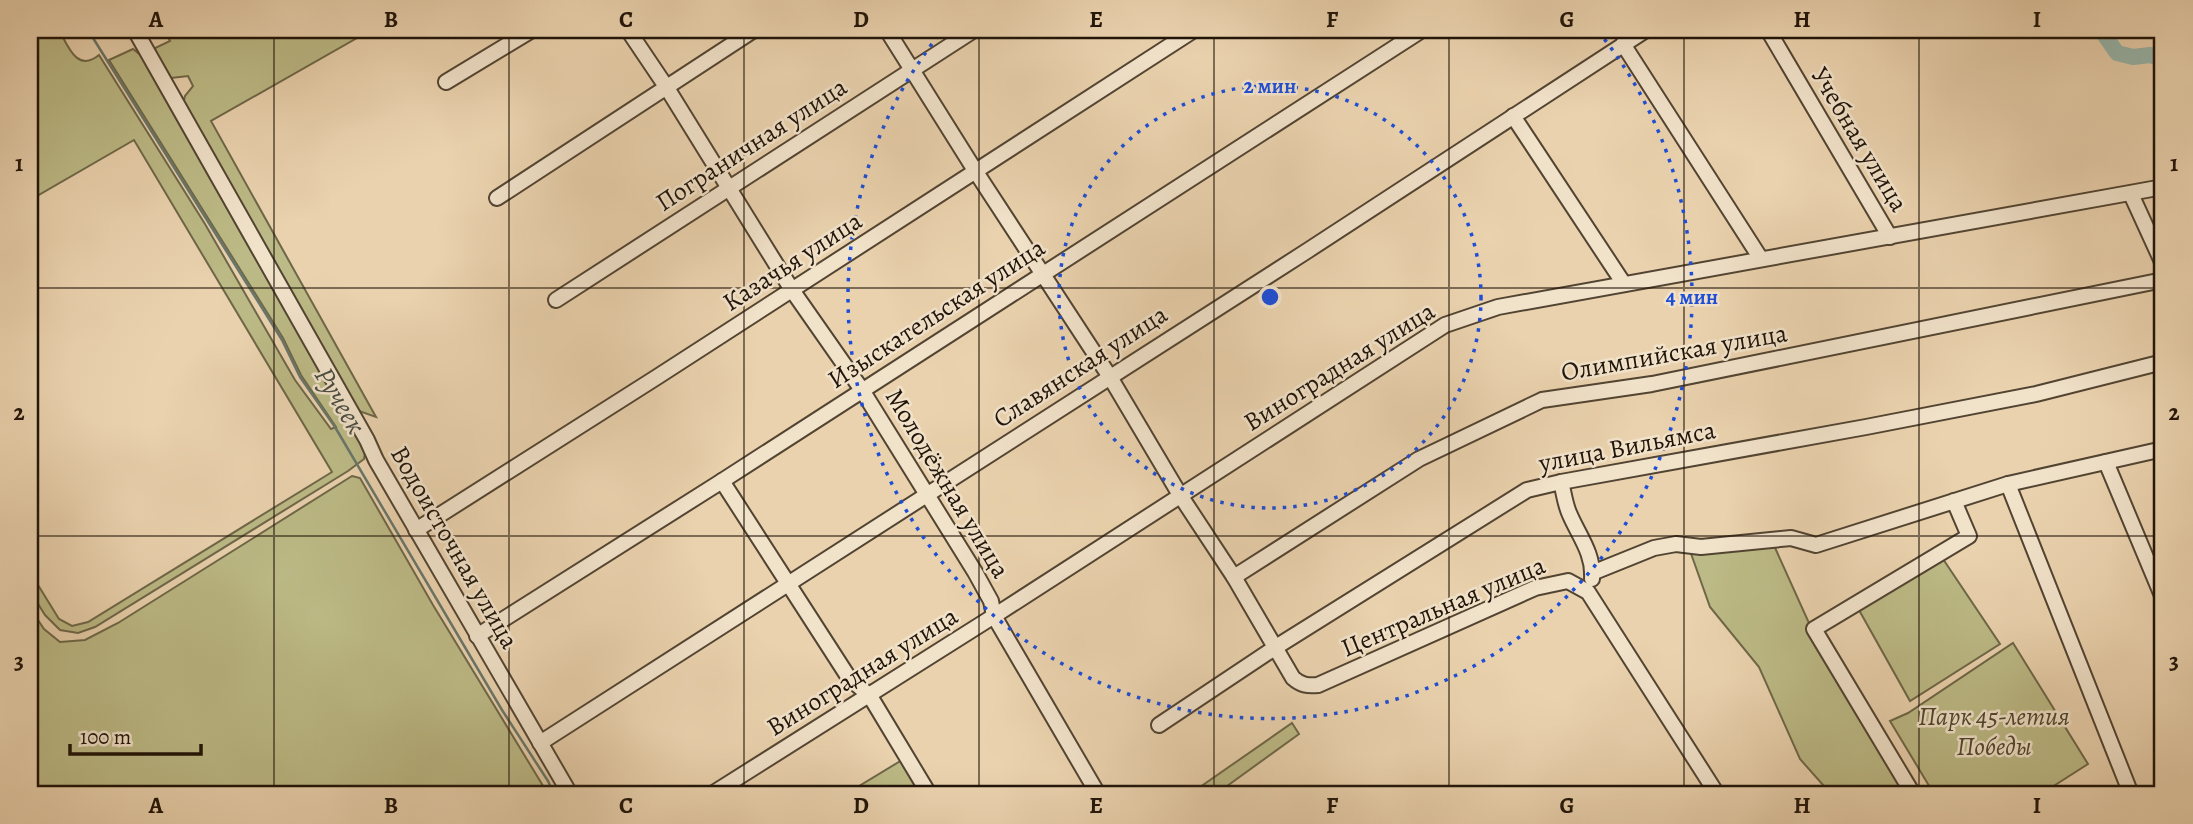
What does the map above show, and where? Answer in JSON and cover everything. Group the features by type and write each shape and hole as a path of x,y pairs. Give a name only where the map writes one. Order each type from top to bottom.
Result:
{"street":[{"name":"Водоисточная улица","path":"135,30 416,530 570,794"},
{"path":"446,82 532,30"},
{"name":"Молодёжная улица","path":"628,30 792,290 862,390 975,572 991,601 994,616 1098,794"},
{"path":"497,198 754,30"},
{"name":"Центральная улица","path":"887,30 1110,377 1293,678 1307,686 1318,685 1535,588 1568,581 1588,592"},
{"name":"Пограничная улица","path":"556,300 974,30"},
{"name":"Казачья улица","path":"416,530 1194,30"},
{"name":"Изыскательская улица","path":"477,636 1422,30"},
{"name":"Славянская улица","path":"540,743 1646,30"},
{"name":"Учебная улица","path":"1768,30 1890,237"},
{"path":"1623,44 1761,259"},
{"path":"1513,116 1624,284"},
{"name":"Виноградная улица","path":"712,794 870,696 1445,325 1498,307 2163,187"},
{"path":"2131,194 2163,264"},
{"name":"Олимпийская улица","path":"1234,577 1419,458 1542,400 1652,384 2163,280"},
{"name":"улица Вильямса","path":"1159,725 1276,647 1527,490 1997,401 2163,362"},
{"path":"1592,573 1654,548 1676,544 1701,547 1791,538 1815,545 2008,484 2163,449"},
{"path":"2105,462 2163,597"},
{"path":"722,481 849,678 870,696 929,794"},
{"path":"1561,482 1568,511 1585,542 1592,573 1588,592 1717,794"},
{"path":"2008,484 2131,794"},
{"path":"1913,794 1814,629 1969,536 1954,501"}],"green space":[{"path":"30,30 59,30 70,50 79,59 91,60 99,55 205,224 295,380 331,429 336,427 301,375 283,338 109,60 133,49 143,57 366,447 364,459 348,471 95,627 78,633 60,630 45,615 30,591 30,572 59,619 72,626 88,622 332,472 134,140 30,200"},
{"path":"165,30 371,30 211,121 376,417 356,410 183,104 185,96 193,86 188,76 171,78 160,64 155,48 170,41"},
{"path":"352,476 360,478 433,605 548,794 30,794 30,608 44,629 60,642 85,640 118,623"},
{"path":"1772,541 1813,632 1910,794 1831,794 1800,759 1759,667 1710,607 1689,548"},
{"path":"1943,559 2000,644 1910,701 1859,610"},
{"name":"Парк 45-летия Победы","path":"2013,643 2088,764 2041,794 1934,794 1890,721 1908,713"},
{"path":"1292,723 1299,734 1216,794 1190,794"},
{"path":"902,760 923,794 909,794 905,790 898,794 846,794"}],"waterway":[{"name":"Ручеек","path":"88,30 282,340 300,377 335,427 554,794"},
{"path":"2101,30 2117,53 2133,57 2150,55 2163,59"}]}
